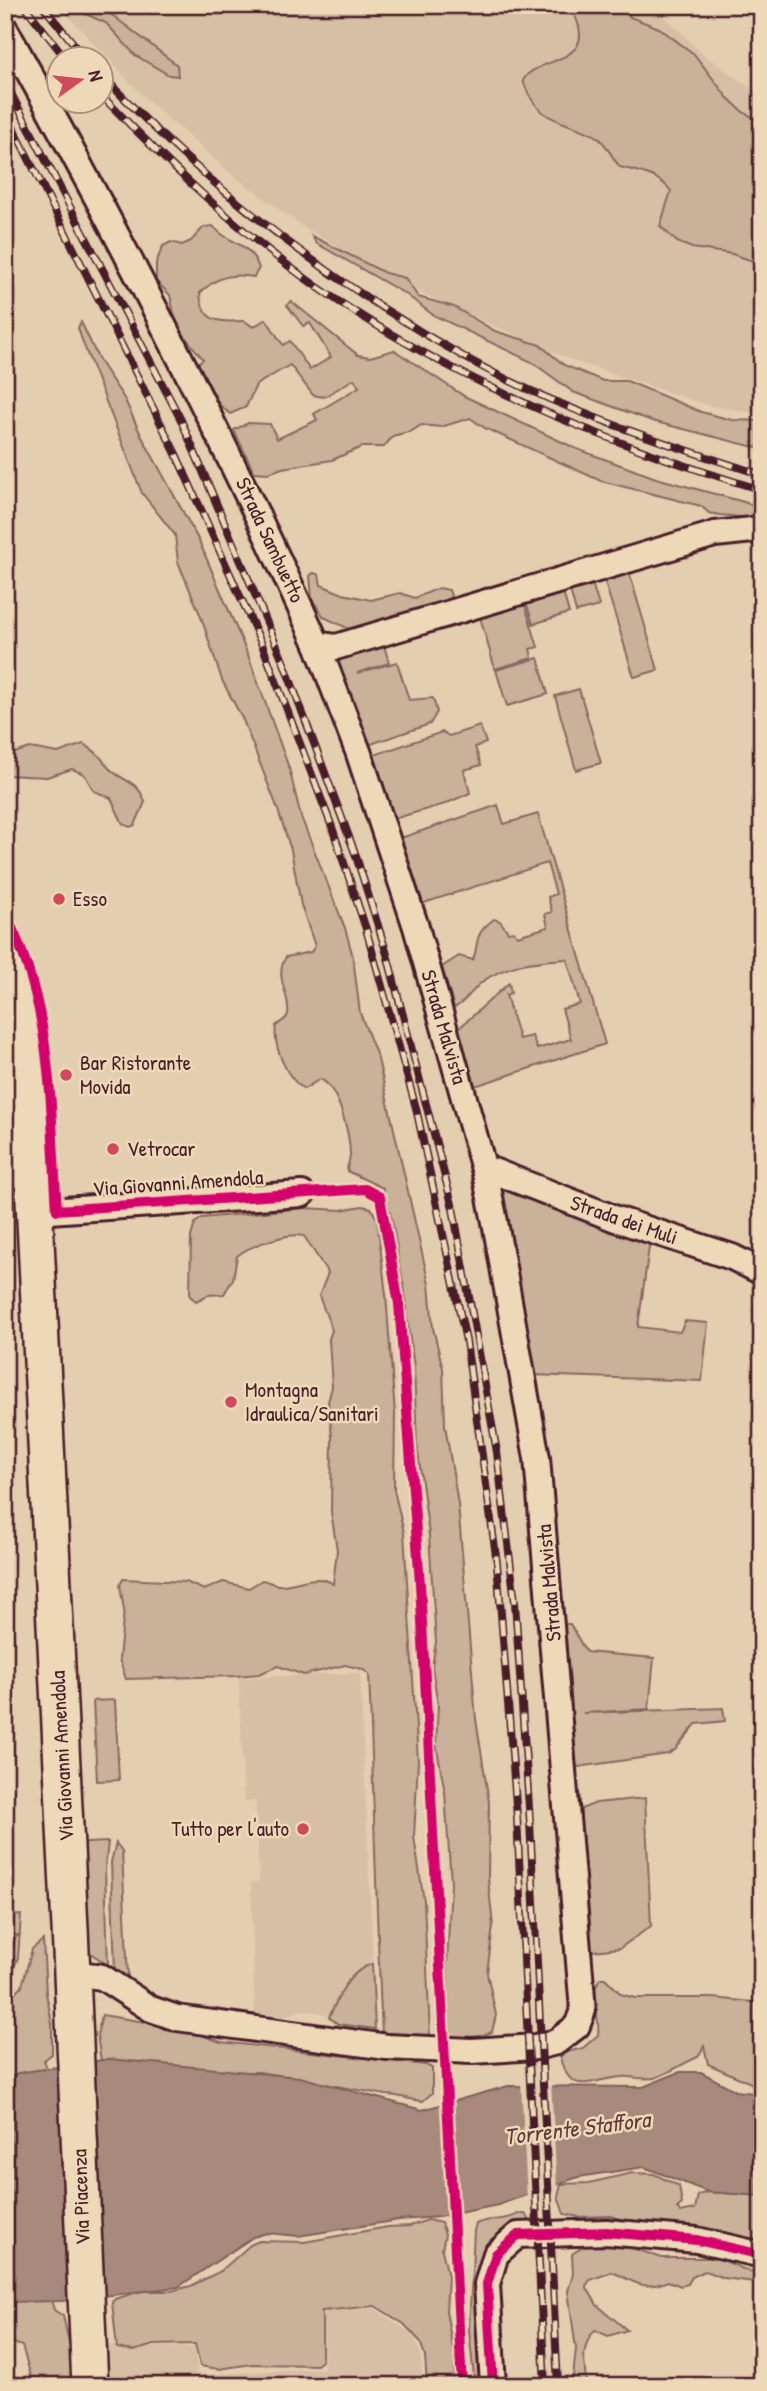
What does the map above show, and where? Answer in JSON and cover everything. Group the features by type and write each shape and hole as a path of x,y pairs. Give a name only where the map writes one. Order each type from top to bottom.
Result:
{"main road":[{"name":"Via Giovanni Amendola","path":"5,965 13,1010 26,1039 19,1174 34,1212 74,2008"},
{"name":"Via Piacenza","path":"74,2008 90,2386"}],"street":[{"name":"Strada Sambuetto","path":"5,29 99,199 219,431 317,644"},
{"path":"317,644 337,647 715,534 762,529"},
{"name":"Strada Malvista","path":"72,1973 92,1973 102,1977 151,2009 177,2018 387,2048 472,2051 537,2047 567,2036 582,2019 584,1996 575,1933 537,1458 485,1173 416,928 359,754 317,644"},
{"name":"Strada dei Muli","path":"485,1173 493,1171 617,1219 710,1250 762,1272"},
{"name":"Via Giovanni Amendola","path":"34,1212 302,1194"},
{"path":"494,2386 487,2284 496,2254 518,2235 606,2232 697,2240 762,2255"}],"shaded area":[{"path":"58,5 653,5 705,56 762,96 762,414 707,405 571,360 405,286 302,226 231,174 143,96 116,67 116,46 96,46"},
{"path":"74,5 99,5 177,65 178,76 169,75 135,55 106,23 81,12"},
{"path":"569,5 626,5 630,17 659,28 694,54 727,97 743,112 762,122 762,264 732,254 692,248 677,242 660,226 671,191 666,185 648,174 620,167 597,137 550,117 535,104 523,81 529,73 574,49 580,39 579,25"},
{"path":"213,226 225,237 250,252 259,268 254,277 225,277 200,293 204,311 214,319 245,321 253,327 266,319 283,345 290,341 310,370 331,357 310,323 303,326 287,305 291,301 358,355 370,357 394,350 464,396 577,449 656,478 744,502 762,509 762,519 709,513 701,506 601,481 485,428 470,418 441,427 421,425 412,431 393,436 384,447 362,447 332,460 282,468 269,473 254,472 234,430 248,423 270,424 277,439 317,420 314,414 359,387 354,379 324,397 313,395 290,365 256,385 246,407 230,414 220,405 197,364 203,359 177,327 170,295 156,281 156,263 163,246 171,242 182,245 191,241 204,227"},
{"path":"312,236 385,273 405,278 418,297 454,307 495,331 540,345 564,365 603,381 627,381 701,412 732,420 762,421 762,449 652,421 573,392 532,362 433,315 407,295 316,243"},
{"path":"81,322 100,362 125,400 199,541 248,655 289,768 301,817 345,928 353,957 360,1013 378,1059 429,1284 433,1328 443,1369 445,1425 458,1504 476,1719 489,1802 488,1878 493,1926 487,1973 496,2015 492,2032 462,2043 450,2040 447,1965 451,1883 445,1792 436,1744 438,1705 432,1667 436,1642 429,1535 417,1445 414,1367 407,1302 391,1216 383,1188 347,1171 350,1155 348,1136 333,1092 320,1079 304,1089 286,1070 282,1061 276,1026 285,1019 288,1007 282,964 286,957 311,952 315,946 301,905 291,850 243,720 222,680 200,614 178,562 175,535 142,493 83,343 78,328"},
{"path":"629,572 658,670 634,677 604,579"},
{"path":"310,575 319,575 321,585 343,594 371,600 400,593 415,598 439,588 449,590 451,596 440,608 351,630 324,617 312,599"},
{"path":"592,583 599,606 576,612 570,590"},
{"path":"563,592 569,613 533,624 526,602"},
{"path":"524,602 538,647 530,649 532,658 495,669 480,617"},
{"path":"384,645 389,663 357,673 397,662 409,700 433,698 437,712 430,724 371,744 366,743 334,664 338,659"},
{"path":"538,658 548,694 507,706 496,670"},
{"path":"579,689 601,763 576,770 555,696"},
{"path":"480,726 486,743 475,747 481,765 464,770 470,793 445,804 393,819 371,756 442,732 449,736"},
{"path":"83,744 142,794 145,802 135,825 130,827 123,824 111,798 94,791 84,774 72,769 47,777 5,775 5,756 30,748 58,753"},
{"path":"498,805 504,824 538,814 605,1044 475,1086 458,1029 509,983 511,993 506,995 519,1039 532,1036 537,1049 571,1039 562,1009 580,1004 567,959 533,962 502,971 482,982 454,1008 442,967 459,956 473,960 480,934 487,925 494,919 500,921 508,932 514,931 517,936 548,927 545,914 552,912 548,897 556,894 547,863 421,904 401,838"},
{"path":"507,1186 650,1240 638,1327 680,1332 685,1321 708,1323 702,1381 531,1375 497,1196"},
{"path":"362,1206 371,1208 377,1219 386,1295 395,1414 394,1490 404,1533 418,1761 414,1837 424,1901 430,2037 393,2038 382,2034 369,1674 362,1669 345,1665 304,1675 278,1666 259,1674 236,1676 126,1679 119,1659 124,1610 120,1585 123,1579 186,1582 204,1590 223,1582 249,1588 262,1580 285,1585 320,1579 333,1584 337,1550 331,1512 332,1437 328,1402 332,1387 329,1339 332,1330 319,1296 328,1273 304,1236 279,1238 237,1256 233,1279 224,1294 208,1295 196,1301 190,1296 191,1237 195,1223 202,1218 304,1208 341,1210"},
{"path":"561,1624 570,1624 586,1652 654,1658 649,1709 583,1713 723,1708 725,1721 696,1724 675,1750 668,1754 578,1767 571,1759"},
{"path":"360,1673 376,2031 338,2025 323,2013 302,2010 282,2018 255,2014 251,1882 259,1881 256,1801 244,1801 239,1678"},
{"path":"115,1700 119,1780 97,1781 93,1701"},
{"path":"645,1798 651,1926 620,1948 584,1952 574,1812 596,1803"},
{"path":"108,1842 105,1869 108,1965 89,1952 83,1847 87,1843"},
{"path":"116,1843 122,1851 128,1978 115,1970 111,1862"},
{"path":"21,1915 18,1958 5,1987 15,1938 19,1935 13,1935 10,1957 5,1957 5,1916"},
{"path":"43,1940 46,1993 52,2023 52,2054 44,2060 53,2084 5,2099 5,2002 22,1986 32,1949"},
{"path":"372,1964 375,2029 338,2024 329,2017 341,1993 350,1978"},
{"path":"601,1978 605,1978 621,1994 635,1998 713,1998 762,2003 762,2088 708,2064 704,2046 698,2057 654,2078 621,2077 583,2083 570,2078 560,2058 563,2053 583,2048 598,2035 595,1991"},
{"path":"102,2015 181,2028 221,2042 426,2065 432,2068 432,2093 423,2101 259,2072 156,2073 101,2061 97,2035"},
{"path":"632,2173 654,2174 679,2186 682,2204 677,2208 681,2212 695,2209 698,2195 708,2192 762,2196 762,2242 718,2232 629,2222 611,2216 579,2217 564,2214 558,2196 561,2184 589,2183"},
{"path":"525,2214 529,2219 528,2226 504,2236 485,2386 475,2386 469,2330 474,2231 476,2224 481,2222"},
{"path":"428,2220 441,2223 445,2234 442,2250 448,2276 446,2311 454,2355 454,2386 427,2386 425,2356 420,2341 404,2324 375,2306 322,2311 322,2361 317,2365 252,2364 219,2369 200,2366 195,2344 154,2345 133,2351 117,2348 112,2302 115,2299 141,2291 171,2291 191,2286 221,2271 250,2245 259,2241 304,2242 388,2227 410,2226"},
{"path":"620,2244 662,2258 718,2258 762,2277 762,2283 724,2278 705,2271 681,2286 668,2281 651,2286 644,2285 612,2272 590,2280 586,2286 597,2305 627,2330 608,2336 595,2330 585,2349 587,2386 572,2386 576,2349 568,2291 573,2274 572,2254 584,2246"},
{"path":"5,2251 51,2299 54,2310 63,2316 71,2350 74,2386 34,2386 22,2346 5,2340"},
{"path":"375,2309 414,2335 420,2352 424,2386 107,2386 105,2345 195,2348 197,2375 324,2368 323,2315 327,2311"}],"water":[{"name":"Torrente Staffora","path":"109,2059 300,2077 422,2110 508,2086 643,2087 680,2072 701,2072 736,2091 762,2094 762,2196 708,2192 644,2167 578,2177 498,2205 439,2217 399,2220 298,2236 267,2233 253,2237 178,2287 62,2301 5,2302 5,2080 18,2073"}],"pier":[{"path":"521,2082 551,2082 557,2188 527,2199"},
{"path":"453,2099 459,2217 446,2219 440,2102"}],"railway":[{"path":"24,5 56,46"},
{"path":"42,5 76,46"},
{"path":"5,82 181,420 284,663 355,853 387,954 453,1208 497,1452 515,1602 530,1822 558,2386"},
{"path":"116,89 184,156 273,230 367,298 416,329 537,394 649,437 762,475"},
{"path":"116,110 231,220 287,265 367,320 421,351 531,406 645,452 762,490"},
{"path":"5,111 176,454 263,647 332,827 366,929 416,1108 466,1341 497,1563 517,1817 545,2386"}],"cycle path":[{"path":"5,914 21,949 41,1021 47,1059 57,1210 365,1189 380,1197 399,1304 420,1584 462,2386"},
{"path":"493,2386 487,2284 496,2254 518,2235 606,2232 697,2240 762,2255"}],"place":[{"name":"Esso","path":"59,899"},
{"name":"Bar Ristorante Movida","path":"66,1075"},
{"name":"Vetrocar","path":"113,1149"},
{"name":"Montagna Idraulica/Sanitari","path":"231,1402"},
{"name":"Tutto per l'auto","path":"303,1829"}]}
